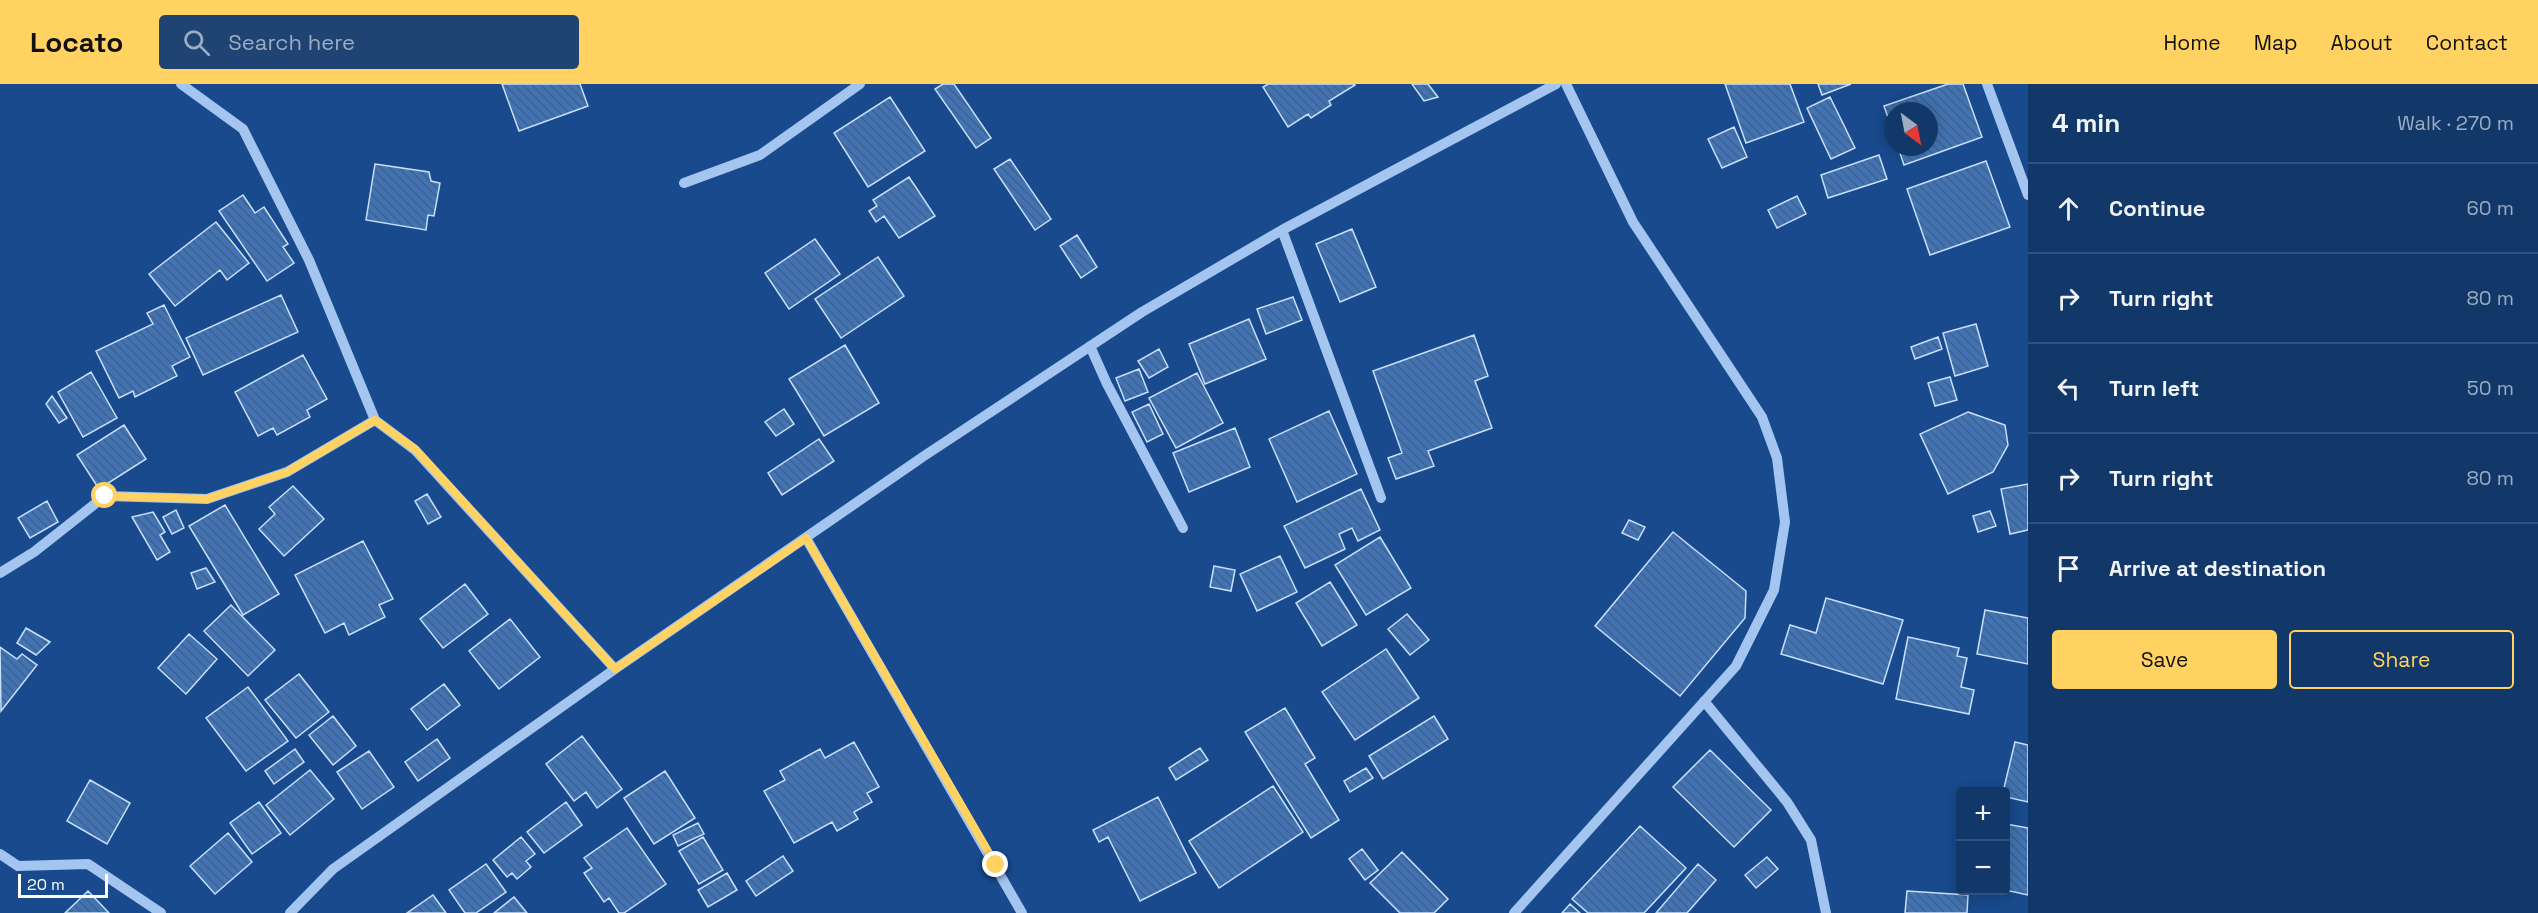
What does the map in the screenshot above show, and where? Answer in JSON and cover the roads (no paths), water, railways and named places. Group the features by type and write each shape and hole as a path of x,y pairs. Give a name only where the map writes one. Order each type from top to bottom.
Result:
{"street":[{"path":"181,84 243,129 309,260 375,420 416,450 615,669"},
{"path":"684,183 759,155 860,84"},
{"path":"290,913 333,869 615,669 924,456 1090,346 1142,312 1282,230 1556,84"},
{"path":"1514,913 1736,666 1774,590 1785,522 1777,458 1762,417 1633,222 1566,84"},
{"path":"1987,84 2028,195"},
{"path":"1282,230 1381,498"},
{"path":"1090,346 1107,384 1183,528"},
{"path":"0,573 34,552 105,496 207,499 287,472 375,420"},
{"path":"806,538 1022,913"},
{"path":"1704,701 1787,802 1811,840 1826,913"},
{"path":"0,854 18,866 88,864 161,913"}]}
